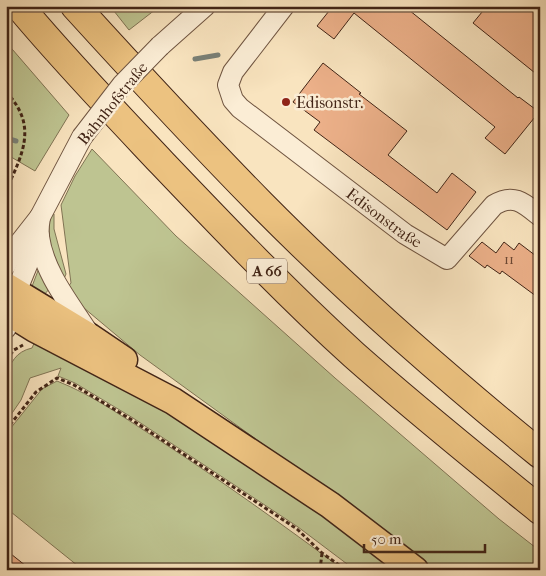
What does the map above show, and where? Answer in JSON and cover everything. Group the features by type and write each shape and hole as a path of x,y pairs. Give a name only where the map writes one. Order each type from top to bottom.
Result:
{"highway":[{"name":"A 66","path":"19,6 83,79 207,211 297,300 353,354 434,424 540,510"},
{"name":"A 66","path":"75,6 262,205 326,267 450,380 540,454"}],"main road":[{"path":"9,306 90,337 123,359 173,401"},
{"path":"9,306 35,329 173,401 330,505 415,570"}],"street":[{"name":"Bahnhofstraße","path":"9,306 39,226 82,137 122,85 160,46 205,6"},
{"name":"Edisonstraße","path":"284,6 233,72 228,84 230,95 240,108 405,234 446,259 494,205 502,200 512,199 523,203 540,216"},
{"name":"Bahnhofstraße","path":"6,264 11,254 39,226"},
{"path":"39,226 46,260 58,287 90,337"}],"path":[{"path":"6,92 13,99 24,117 26,134 24,152 6,190"},
{"path":"6,430 36,392 57,378 74,385 132,420 297,529 322,553 346,570"},
{"path":"320,570 322,553"}],"green space":[{"path":"110,6 160,6 129,30"},
{"path":"6,42 69,115 35,171 6,154"},
{"path":"92,149 176,236 335,378 499,519 540,551 540,570 432,570 140,355 78,303 67,288 71,283 61,205 75,176"},
{"path":"51,213 54,214 54,229 66,274 63,281 55,265 49,239"},
{"path":"39,268 51,287 43,296 31,289"},
{"path":"36,339 202,431 401,570 355,570 298,527 133,418 75,383 58,376 61,368 30,378 21,400 6,422 6,388 10,367 14,359 22,352 32,348"},
{"path":"57,381 96,400 159,440 206,471 344,570 83,570 6,508 6,434 42,389"}],"building":[{"path":"333,6 404,6 518,98 539,112 505,154 485,138 495,127 354,13 334,39 317,26"},
{"path":"487,6 540,6 540,77 473,23"},
{"path":"323,63 407,131 388,155 437,193 452,173 476,192 447,230 314,130 320,122 293,102"},
{"path":"482,242 496,253 504,242 514,250 519,243 540,259 540,299 502,271 500,274 487,265 485,268 469,256"},
{"path":"6,550 31,570 6,570"}],"waterway":[{"path":"195,59 218,55"},
{"path":"6,138 16,141"}],"place":[{"name":"Edisonstr.","path":"286,102"}]}
